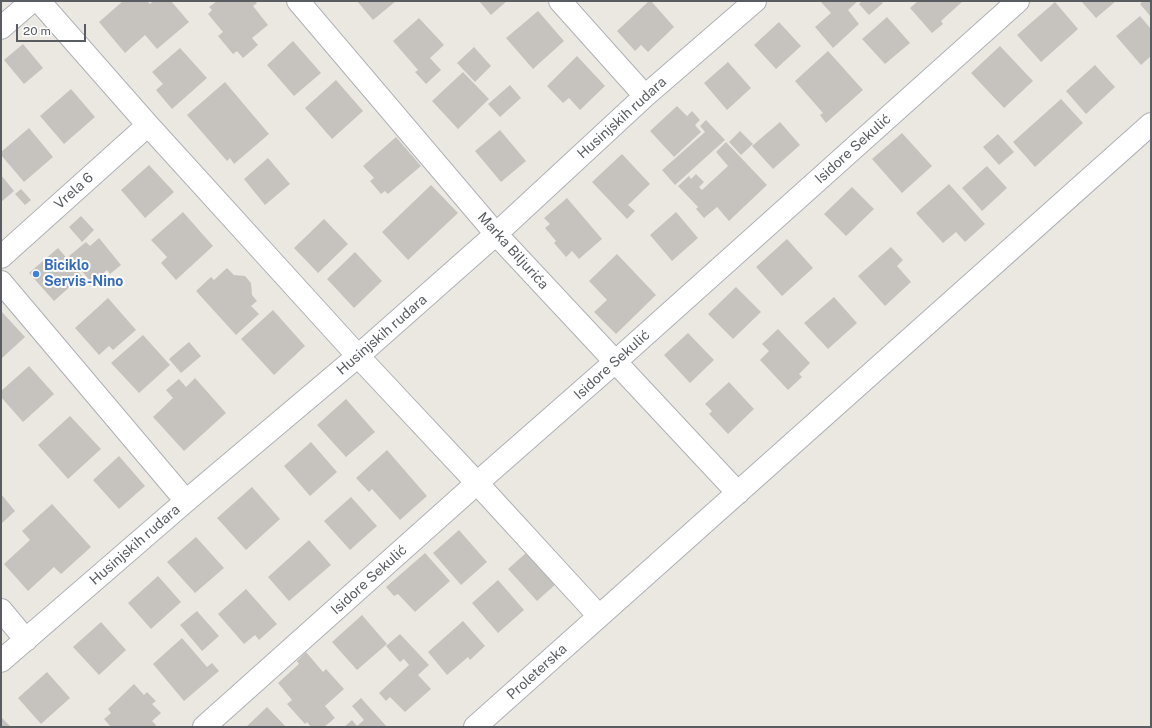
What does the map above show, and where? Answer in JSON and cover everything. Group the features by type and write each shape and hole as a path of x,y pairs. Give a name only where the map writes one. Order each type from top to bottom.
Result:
{"street":[{"path":"1,28 32,1"},
{"path":"40,1 148,125 358,356 599,616"},
{"name":"Marka Biljurića","path":"298,1 496,234 738,492"},
{"path":"560,1 645,96"},
{"name":"Husinjskih rudara","path":"1,661 186,501 358,356 496,234 645,96 755,1"},
{"name":"Isidore Sekulić","path":"204,727 1018,1"},
{"name":"Proleterska","path":"475,727 1151,124"},
{"name":"Vrela 6","path":"1,257 148,125"},
{"path":"1,282 186,501"},
{"path":"1,610 26,640"}],"building":[{"path":"123,1 147,1 150,4 153,1 171,1 189,22 157,49 145,35 125,53 99,22"},
{"path":"217,1 255,1 257,3 253,6 268,25 252,38 258,45 243,58 237,51 233,54 218,36 223,32 208,14 212,10 209,7"},
{"path":"357,1 396,1 373,20"},
{"path":"479,1 507,1 491,15"},
{"path":"649,1 651,1 674,27 648,52 641,45 635,51 617,31"},
{"path":"820,1 858,1 848,10 859,24 833,48 815,27 831,13"},
{"path":"862,1 881,1 883,3 869,15 859,4"},
{"path":"918,1 963,1 941,21 943,24 932,33 910,8"},
{"path":"1081,1 1116,1 1096,18"},
{"path":"1143,1 1151,1 1151,17 1140,4"},
{"path":"1055,2 1078,29 1041,62 1017,35"},
{"path":"538,11 564,41 533,69 506,38"},
{"path":"1140,16 1151,29 1151,56 1141,65 1116,36"},
{"path":"887,17 910,43 885,64 862,39"},
{"path":"419,18 444,45 430,58 441,70 426,84 415,72 418,70 393,41"},
{"path":"779,22 801,46 776,69 754,45"},
{"path":"293,41 321,73 294,96 267,65"},
{"path":"23,44 43,68 24,84 4,60"},
{"path":"1000,46 1033,81 1004,108 971,73"},
{"path":"474,47 491,66 475,82 457,63"},
{"path":"180,48 207,78 172,109 156,90 163,84 152,72"},
{"path":"828,51 863,90 826,123 820,115 823,113 795,81"},
{"path":"577,56 605,86 580,110 569,98 563,103 547,86"},
{"path":"728,62 751,88 727,110 704,83"},
{"path":"1095,65 1115,87 1086,114 1066,91"},
{"path":"463,72 489,99 458,129 432,101"},
{"path":"336,80 363,111 332,139 305,108"},
{"path":"225,82 269,134 234,164 230,158 227,161 187,115"},
{"path":"510,85 521,98 500,117 488,104"},
{"path":"71,89 95,117 64,144 40,116"},
{"path":"1061,99 1083,123 1035,167 1013,142"},
{"path":"677,106 687,116 692,111 700,120 695,125 701,132 674,157 650,131"},
{"path":"706,120 725,140 675,185 662,170 705,132 700,126"},
{"path":"780,122 800,145 773,169 752,146"},
{"path":"29,128 53,157 24,182 1,155 1,152"},
{"path":"500,130 526,161 501,182 475,151"},
{"path":"740,131 753,144 741,155 729,142"},
{"path":"902,133 932,166 902,193 872,159"},
{"path":"998,134 1014,152 999,165 983,147"},
{"path":"396,137 421,166 388,194 385,191 381,194 370,181 374,178 363,166"},
{"path":"726,142 767,185 729,221 717,207 704,218 696,209 698,207 678,186 689,176 691,179 696,174 704,182 699,187 702,190 728,166 716,152"},
{"path":"622,154 650,184 628,205 635,211 627,219 592,182"},
{"path":"268,158 290,184 265,205 244,179"},
{"path":"149,165 174,192 145,218 121,190"},
{"path":"987,166 1007,188 982,211 962,188"},
{"path":"1,175 14,191 1,202"},
{"path":"949,184 985,224 965,242 956,232 943,243 916,213"},
{"path":"431,185 458,213 408,260 382,232"},
{"path":"852,187 874,209 846,236 824,214"},
{"path":"21,189 31,200 25,205 15,194"},
{"path":"567,198 602,239 579,259 572,251 566,257 554,243 556,241 545,228 550,224 544,218"},
{"path":"183,212 213,246 176,280 161,263 167,257 151,240"},
{"path":"676,212 698,238 672,261 650,235"},
{"path":"81,216 94,230 82,242 69,227"},
{"path":"324,219 348,244 318,273 294,248"},
{"path":"99,238 121,265 110,274 107,270 92,283 69,256 86,242 90,246"},
{"path":"787,239 813,268 782,296 756,267"},
{"path":"891,247 903,260 897,266 911,282 885,306 858,276"},
{"path":"58,248 82,276 54,301 29,273"},
{"path":"355,252 382,281 354,308 327,279"},
{"path":"617,254 656,295 616,334 594,312 607,300 589,281"},
{"path":"227,268 234,275 245,276 251,283 252,295 257,301 251,306 259,314 236,335 196,291 211,277 214,280"},
{"path":"736,287 761,312 733,339 708,314"},
{"path":"834,297 857,323 828,349 804,323"},
{"path":"108,298 136,330 113,350 109,346 99,355 75,328"},
{"path":"273,310 305,346 274,375 241,339"},
{"path":"1,311 25,337 1,359"},
{"path":"778,329 810,363 799,374 802,377 788,390 760,360 769,351 762,344"},
{"path":"688,333 714,360 690,383 664,355"},
{"path":"143,335 170,365 139,393 111,363"},
{"path":"189,342 201,356 181,373 169,359"},
{"path":"29,366 54,394 23,422 1,397 1,391"},
{"path":"195,378 226,413 184,451 153,417 173,398 166,390 179,379 186,387"},
{"path":"729,382 754,409 728,434 709,414 712,411 705,404"},
{"path":"346,399 375,432 346,457 317,425"},
{"path":"70,416 101,449 68,479 38,445"},
{"path":"311,442 337,472 310,496 284,466"},
{"path":"387,450 427,496 400,520 372,489 369,492 356,478"},
{"path":"119,456 145,486 119,509 93,480"},
{"path":"252,487 280,519 246,550 217,518"},
{"path":"1,494 15,511 1,524"},
{"path":"351,497 377,526 350,550 324,521"},
{"path":"52,504 91,547 61,574 54,567 28,591 4,564 30,540 22,531"},
{"path":"459,530 487,562 461,585 433,553"},
{"path":"196,537 224,568 195,593 167,562"},
{"path":"309,540 331,565 289,601 268,577"},
{"path":"527,552 556,584 537,601 508,569"},
{"path":"425,553 450,581 415,612 398,594 394,596 386,587"},
{"path":"158,576 181,602 151,629 128,603"},
{"path":"498,580 524,610 498,633 472,603"},
{"path":"246,589 277,624 259,640 255,635 244,644 218,614"},
{"path":"197,611 219,636 202,651 180,625"},
{"path":"362,615 387,644 357,670 332,642"},
{"path":"463,621 485,646 470,660 468,657 447,675 428,652"},
{"path":"101,622 126,650 99,675 73,647"},
{"path":"400,634 429,665 418,675 431,689 405,712 390,697 386,701 379,693 409,665 404,659 400,662 386,646"},
{"path":"182,638 207,667 212,663 219,671 184,701 153,664"},
{"path":"306,652 323,672 326,669 344,689 325,706 335,718 324,727 311,727 307,722 305,724 287,704 292,700 278,683 299,664 297,661"},
{"path":"47,672 70,698 41,724 18,698"},
{"path":"134,684 144,695 147,692 156,701 152,704 161,713 152,721 156,725 155,727 111,727 104,719 111,713 108,709"},
{"path":"361,698 387,727 344,727 352,720 357,726 364,720 352,706"},
{"path":"267,707 286,727 246,727"},
{"path":"1,717 11,727 1,727"}],"place":[{"name":"Biciklo Servis-Nino","path":"36,274"}]}
